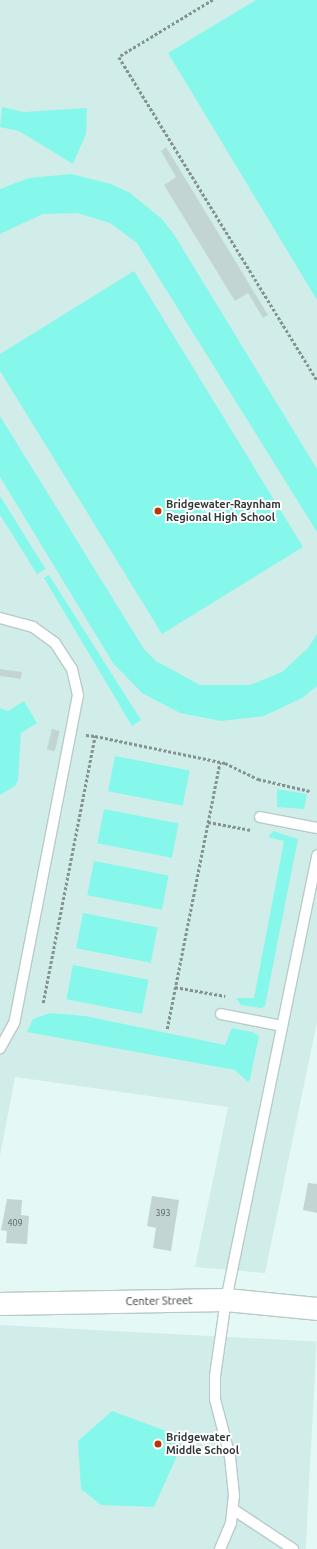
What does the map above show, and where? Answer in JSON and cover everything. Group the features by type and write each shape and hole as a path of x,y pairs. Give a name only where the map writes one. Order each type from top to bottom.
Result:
{"street":[{"name":"Center Street","path":"0,1304 226,1300 317,1310"}],"lane":[{"path":"0,618 32,627 56,643 72,669 78,695 14,1023 0,1048"},
{"path":"260,817 317,828"},
{"path":"220,1549 234,1510 234,1479 214,1388 226,1300 317,854"},
{"path":"221,1014 282,1026"},
{"path":"234,1510 293,1549"}],"path":[{"path":"212,0 119,57 317,380"},
{"path":"43,1003 95,736 220,762 258,779 310,791"},
{"path":"167,1029 220,762"},
{"path":"208,822 257,832"},
{"path":"175,987 225,996"}],"shaded area":[{"name":"Bridgewater-Raynham Regional High School","path":"0,0 317,0 317,1022 265,1273 195,1267 228,1107 15,1077 0,1156"},
{"path":"256,0 317,0 317,300 168,53"},
{"path":"2,107 24,112 87,108 86,134 73,164 19,131 0,127"},
{"path":"71,174 111,184 130,193 162,219 175,236 317,469 317,532 137,243 110,223 77,213 43,214 0,234 0,189 29,178"},
{"path":"134,271 303,547 162,634 0,371 0,354"},
{"path":"0,416 144,649 156,661 200,685 250,685 282,672 308,648 317,634 317,686 302,698 264,716 221,721 180,713 142,693 113,663 0,477"},
{"path":"0,496 46,569 37,574 0,515"},
{"path":"49,575 141,720 132,726 44,578"},
{"path":"24,701 37,723 21,733 18,780 15,786 0,795 0,708 8,711"},
{"path":"115,756 190,771 183,806 108,791"},
{"path":"277,789 307,794 304,809 277,807"},
{"path":"104,809 179,824 172,858 97,843"},
{"path":"273,831 298,839 265,1006 262,1008 241,1005 236,998 254,998 284,841 268,837"},
{"path":"94,861 169,876 162,910 87,895"},
{"path":"83,913 158,928 151,963 76,948"},
{"path":"73,965 149,980 142,1014 66,999"},
{"path":"50,1013 85,1016 225,1045 232,1028 252,1032 259,1036 250,1079 248,1082 235,1070 27,1032 33,1019"},
{"name":"Bridgewater Middle School","path":"0,1325 317,1342 306,1549 0,1549"},
{"path":"112,1411 185,1438 154,1507 101,1505 81,1489 78,1441"}],"building":[{"path":"166,147 268,315 263,318 248,293 235,301 164,185 176,177 161,151"},
{"path":"0,669 22,672 21,679 0,676"},
{"path":"52,729 60,731 55,751 47,749"},
{"path":"308,1183 317,1184 317,1213 303,1210"},
{"path":"152,1196 179,1200 171,1251 153,1248 156,1228 147,1226"},
{"path":"7,1199 22,1200 21,1215 29,1216 27,1244 6,1243 7,1231 1,1230"}],"place":[{"name":"Bridgewater-Raynham Regional High School","path":"158,511"},
{"name":"Bridgewater Middle School","path":"158,1444"}]}
